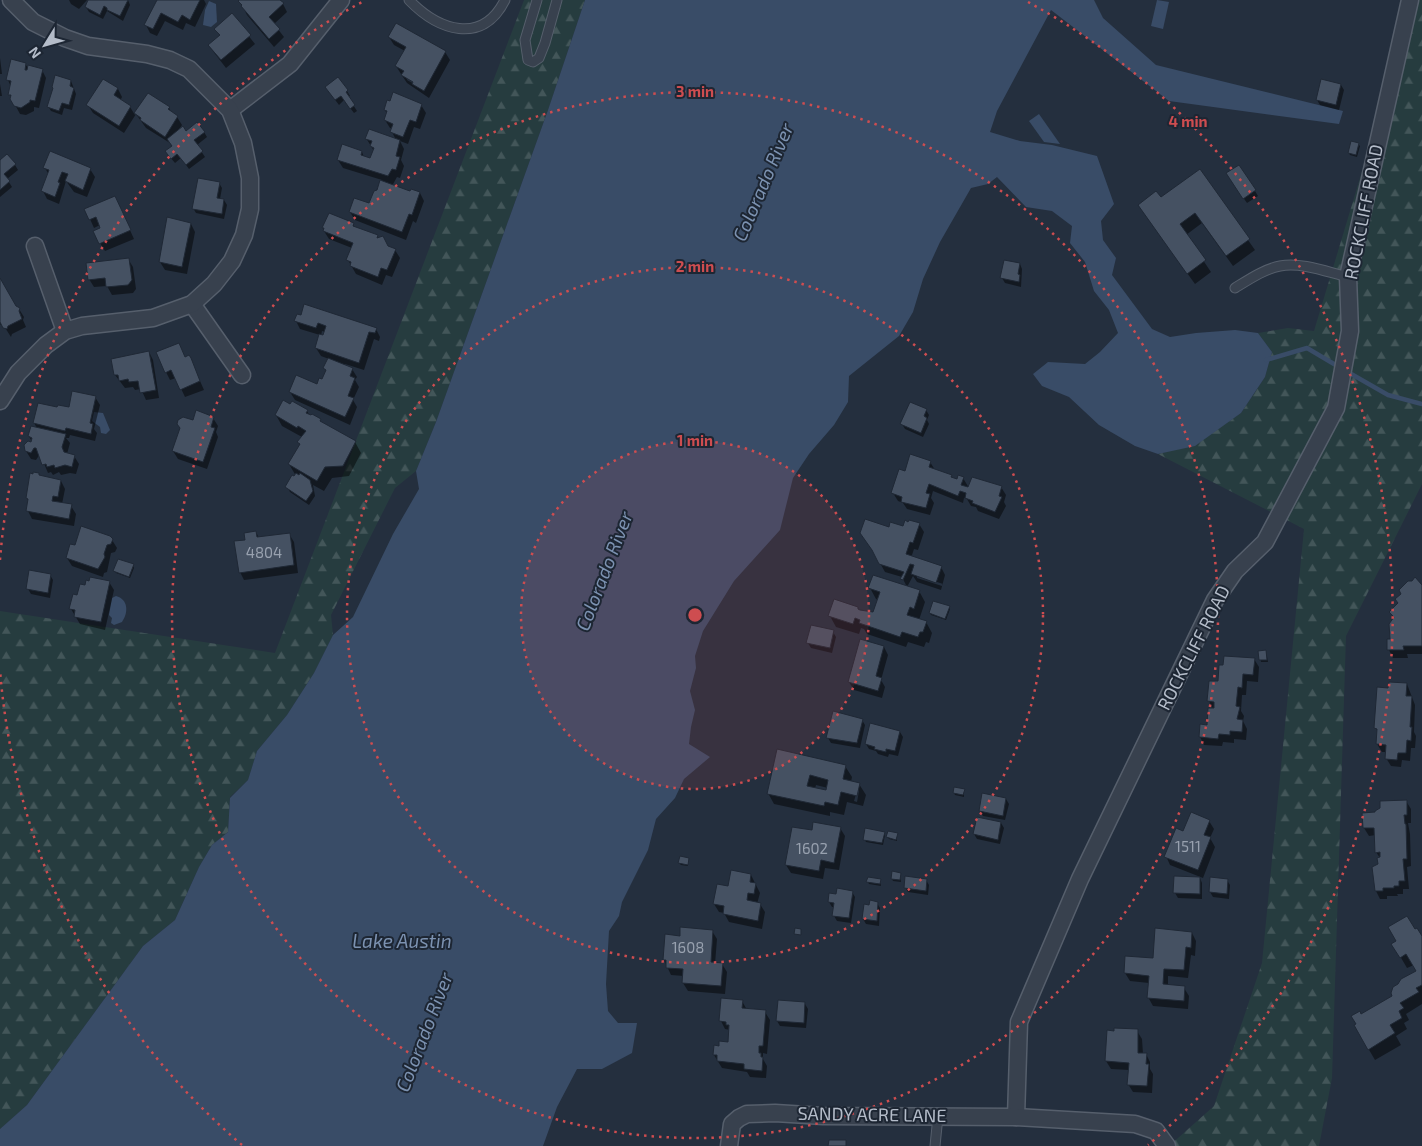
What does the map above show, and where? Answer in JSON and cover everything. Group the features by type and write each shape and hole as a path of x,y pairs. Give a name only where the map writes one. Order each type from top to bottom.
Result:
{"street":[{"path":"0,5 10,0 33,22 65,38 88,46 147,54 170,60 182,66 195,75 230,110 243,144 250,178 250,209 244,235 232,262 214,284 192,304 153,318 91,325 65,331 46,345 18,373 0,401"},
{"path":"230,110 290,64 341,0"},
{"name":"ROCKCLIFF ROAD","path":"1016,1117 1019,1022 1080,879 1215,600 1235,571 1265,542 1336,408 1350,331 1348,277 1410,0"},
{"path":"35,246 65,331"},
{"path":"192,304 242,375"},
{"name":"SANDY ACRE LANE","path":"729,1146 732,1124 746,1114 1016,1117"},
{"path":"1016,1117 1135,1124 1156,1131 1168,1146"}],"lane":[{"path":"409,0 421,12 433,20 450,27 469,29 480,27 492,21 500,12 506,0"},
{"path":"537,0 525,40 528,60 532,62 539,58 557,0"},
{"path":"1235,288 1255,276 1278,266 1295,264 1348,277"},
{"path":"935,1146 938,1116"}],"green space":[{"path":"524,0 585,0 548,110 436,422 416,471 395,488 331,615 333,635 314,673 287,715 257,751 248,780 230,797 228,832 212,845 199,867 175,920 143,946 27,1105 0,1129 0,611 275,653"},
{"path":"1403,0 1422,0 1422,484 1346,636 1332,1078 1319,1146 1169,1146 1214,1106 1262,963 1304,529 1158,454 1195,445 1241,413 1265,377 1272,352 1258,333 1288,328 1314,331 1378,118"}],"water":[{"name":"Lake Austin","path":"585,0 1094,0 1103,18 1156,65 1343,111 1339,124 1169,101 1051,10 997,111 990,132 1020,141 1052,145 1097,156 1114,204 1101,221 1103,240 1116,258 1112,275 1152,329 1170,337 1235,330 1258,333 1272,352 1265,377 1241,413 1195,446 1158,454 1135,446 1099,425 1069,397 1042,386 1033,374 1048,362 1085,364 1100,352 1118,333 1109,310 1094,291 1085,262 1070,243 1072,226 1052,211 1026,207 997,177 988,184 971,188 940,242 923,279 913,312 899,336 849,376 848,402 834,425 809,454 793,478 780,530 734,581 703,631 695,656 696,668 690,691 695,710 689,744 710,757 684,779 675,798 656,819 648,850 622,902 619,916 609,931 606,984 608,1011 618,1023 637,1023 632,1053 602,1069 577,1069 557,1107 543,1146 0,1146 0,1129 27,1105 143,946 175,920 199,867 212,845 228,832 230,798 248,780 257,751 287,715 314,673 333,635 353,617 393,534 419,489 416,471 436,422 548,110"},
{"path":"1157,0 1169,2 1163,29 1151,26"},
{"path":"209,1 216,4 217,22 211,27 203,25 205,10"},
{"path":"1039,114 1060,144 1044,142 1029,121"},
{"path":"94,412 103,413 110,430 106,434 101,433 100,427 92,421"},
{"path":"116,596 125,603 126,614 122,622 114,625 111,623 112,618 109,615 112,598"}],"building":[{"path":"88,0 128,0 120,16 107,10 104,6 100,15 85,7"},
{"path":"157,0 200,0 190,20 182,15 178,22 161,13 153,29 144,25"},
{"path":"239,0 280,0 284,3 269,17 280,29 269,39 241,6"},
{"path":"232,13 251,35 221,60 208,45 220,35 214,29"},
{"path":"396,23 446,51 424,91 401,75 404,71 395,66 406,47 388,37"},
{"path":"11,59 26,63 25,70 27,70 28,65 43,69 35,101 30,100 21,108 14,106 10,99 11,95 8,95 11,81 6,80"},
{"path":"55,75 71,80 70,86 74,88 69,105 62,103 59,111 47,107"},
{"path":"338,77 348,90 346,92 355,105 350,109 341,96 335,100 325,87"},
{"path":"103,79 118,88 114,95 131,106 119,126 86,105"},
{"path":"1321,79 1341,84 1336,105 1316,100"},
{"path":"393,92 422,104 416,122 410,120 403,137 390,132 393,124 384,120 387,111 384,110 387,100 390,101"},
{"path":"148,93 170,107 168,109 178,116 165,137 140,120 141,118 134,113"},
{"path":"197,122 205,132 194,140 203,151 186,165 177,154 171,159 165,151 172,146 167,139 183,126 186,131"},
{"path":"369,129 400,140 396,156 400,157 396,170 392,169 388,176 337,160 342,144 362,151 361,155 370,158 374,148 370,146 372,141 365,139"},
{"path":"1351,141 1359,143 1356,155 1348,153"},
{"path":"50,151 91,168 83,190 65,181 68,174 62,172 55,197 41,191 49,170 43,168"},
{"path":"7,154 16,164 4,174 10,181 0,190 0,160"},
{"path":"1239,165 1256,190 1243,199 1226,173"},
{"path":"1200,169 1250,239 1226,256 1195,213 1180,224 1206,260 1187,274 1138,205 1156,191 1161,197"},
{"path":"198,178 220,182 217,198 224,199 222,214 192,209"},
{"path":"380,180 410,191 411,189 420,192 412,215 409,214 402,232 349,212 354,198 369,203 374,191 377,190"},
{"path":"115,196 131,230 99,244 93,231 100,228 96,217 89,220 84,209"},
{"path":"329,213 354,223 353,226 378,235 377,238 383,236 388,246 396,249 387,270 381,268 378,277 350,266 351,262 346,260 353,243 323,231 324,228 322,228"},
{"path":"167,217 191,223 182,267 159,262"},
{"path":"129,258 132,280 128,285 106,287 105,278 88,280 86,263"},
{"path":"1004,260 1020,263 1019,282 1000,278"},
{"path":"0,278 16,306 20,308 19,311 22,319 8,326 7,329 3,328 0,322"},
{"path":"304,304 377,328 375,333 369,332 359,363 315,348 319,334 323,335 326,326 318,323 316,328 294,321 297,314 301,315"},
{"path":"179,343 185,357 189,355 191,358 200,381 180,390 171,370 165,373 156,352"},
{"path":"149,351 156,390 140,393 138,381 129,382 128,379 119,381 118,375 114,375 111,359"},
{"path":"328,358 353,368 350,376 355,378 348,396 354,398 345,417 289,392 296,375 317,384 319,378 322,379 326,370 323,368"},
{"path":"72,391 96,396 90,423 93,424 91,434 66,428 65,431 33,423 38,403 57,407 58,405 69,407"},
{"path":"283,400 290,404 292,401 308,410 306,413 321,419 320,421 356,441 343,466 325,467 317,481 288,464 300,444 297,442 306,431 275,415"},
{"path":"910,402 927,409 924,416 927,418 921,433 900,424"},
{"path":"196,410 214,417 211,427 215,428 203,462 172,451 180,428 177,424 178,420 183,417 193,420"},
{"path":"31,426 66,434 62,447 64,452 75,455 72,467 65,465 55,468 54,465 47,467 46,464 42,465 36,448 31,453 25,451 24,445 28,441 31,442 32,438 28,436"},
{"path":"910,454 931,461 929,467 952,475 951,477 957,479 958,475 964,477 961,485 968,487 972,477 1002,486 999,496 1002,497 995,512 972,503 973,501 965,498 966,493 960,491 958,496 929,484 926,493 930,494 926,508 901,502 902,497 891,493 899,469 905,471"},
{"path":"33,472 61,480 58,497 53,496 52,501 72,504 69,519 26,511 30,473 33,474"},
{"path":"296,473 299,475 300,473 310,480 313,491 306,501 285,487 292,475 294,476"},
{"path":"865,519 889,527 890,522 903,526 905,520 920,523 913,543 910,542 906,554 942,566 936,583 911,574 914,565 910,564 903,580 900,579 904,572 879,564 860,533"},
{"path":"81,526 110,536 113,539 111,544 107,545 105,557 98,569 66,558 70,544 75,545"},
{"path":"256,531 257,537 290,533 294,565 239,573 234,541 245,540 244,533"},
{"path":"118,559 134,564 129,577 113,571"},
{"path":"29,570 51,574 48,593 26,589"},
{"path":"873,575 920,590 914,609 910,607 907,615 927,621 923,632 920,632 918,637 902,632 900,637 859,623 860,620 855,618 853,624 828,616 834,599 858,607 860,610 873,612 880,592 868,588"},
{"path":"90,577 110,581 101,622 74,617 75,610 69,609 73,594 77,595 80,584 85,585 86,580 89,581"},
{"path":"1415,577 1422,585 1422,646 1403,646 1404,650 1387,650 1387,639 1390,639 1389,624 1394,617 1389,612 1398,603 1395,599 1401,594 1399,590"},
{"path":"933,601 950,606 945,619 929,613"},
{"path":"811,625 834,630 830,648 806,643"},
{"path":"860,639 884,646 876,676 882,678 878,691 848,682"},
{"path":"1266,650 1267,660 1259,660 1258,651"},
{"path":"1224,656 1255,658 1253,675 1243,674 1242,688 1238,687 1236,706 1240,707 1237,719 1243,720 1242,732 1230,731 1230,735 1219,734 1218,739 1199,737 1200,724 1207,725 1208,708 1214,708 1214,702 1207,701 1209,681 1218,681 1219,665 1223,665"},
{"path":"1389,682 1407,683 1406,696 1412,696 1411,741 1407,740 1406,753 1398,753 1397,760 1385,759 1386,745 1376,744 1377,729 1374,728 1377,687 1388,688"},
{"path":"833,711 863,719 857,743 826,738"},
{"path":"870,723 900,731 895,751 886,749 886,752 865,744"},
{"path":"777,749 846,765 843,779 860,783 857,796 841,792 838,805 825,802 824,806 767,794","holes":["810,775 828,780 826,790 807,786"]},
{"path":"954,787 965,789 963,795 953,793"},
{"path":"982,793 1006,798 1003,816 979,811"},
{"path":"1407,800 1407,815 1404,815 1407,859 1403,859 1405,881 1399,881 1399,886 1394,886 1394,888 1383,888 1383,891 1375,891 1372,867 1378,864 1377,858 1380,857 1380,852 1375,853 1374,828 1363,828 1362,813 1375,812 1380,808 1380,801"},
{"path":"1191,812 1210,820 1204,835 1211,837 1198,870 1164,857 1176,828 1183,831"},
{"path":"977,817 1001,822 998,840 973,834"},
{"path":"813,822 841,827 834,863 821,860 819,871 785,865 792,827 812,830"},
{"path":"865,828 885,832 882,843 863,840"},
{"path":"888,831 898,833 896,840 886,837"},
{"path":"680,856 689,858 688,865 678,863"},
{"path":"731,870 751,874 750,882 756,883 754,894 748,893 747,900 761,903 758,921 723,914 724,906 713,904 717,884 728,886"},
{"path":"892,871 901,873 900,880 891,879"},
{"path":"905,876 927,879 926,891 904,888"},
{"path":"1174,876 1200,877 1200,894 1173,893"},
{"path":"868,877 881,879 880,884 866,882"},
{"path":"1210,877 1228,879 1227,894 1209,892"},
{"path":"837,888 853,891 849,918 832,916 834,903 828,902 829,893 836,894"},
{"path":"870,900 878,902 877,921 862,919 864,904 869,905"},
{"path":"1407,916 1422,936 1422,985 1416,988 1419,992 1400,1003 1404,1008 1399,1011 1402,1018 1390,1025 1395,1033 1368,1050 1351,1016 1360,1011 1361,1014 1392,996 1393,987 1401,979 1416,971 1406,954 1400,958 1391,944 1396,941 1388,927"},
{"path":"680,927 713,930 711,962 723,963 721,986 682,983 683,969 666,968 666,960 663,960 665,934 680,936"},
{"path":"795,928 801,929 801,935 794,934"},
{"path":"1155,928 1192,932 1191,948 1186,947 1184,970 1164,969 1163,984 1185,986 1184,1001 1147,998 1149,976 1124,973 1125,956 1153,958"},
{"path":"721,998 743,1000 742,1008 766,1010 763,1046 759,1046 759,1053 763,1057 762,1071 744,1069 744,1064 717,1061 717,1055 713,1055 714,1045 719,1046 719,1041 728,1042 729,1025 726,1025 726,1022 719,1021"},
{"path":"778,1000 805,1002 804,1023 776,1021"},
{"path":"1114,1028 1138,1029 1138,1053 1147,1053 1146,1064 1149,1064 1147,1086 1127,1085 1129,1063 1105,1061 1107,1030 1114,1031"},
{"path":"829,1140 846,1140 846,1146 828,1146"}],"waterway":[{"path":"1266,360 1307,348 1339,367"},
{"path":"1346,371 1388,395 1422,404"}],"water label":[{"name":"Colorado River","path":"763,182"},
{"name":"Colorado River","path":"604,571"},
{"name":"Colorado River","path":"424,1032"}]}
